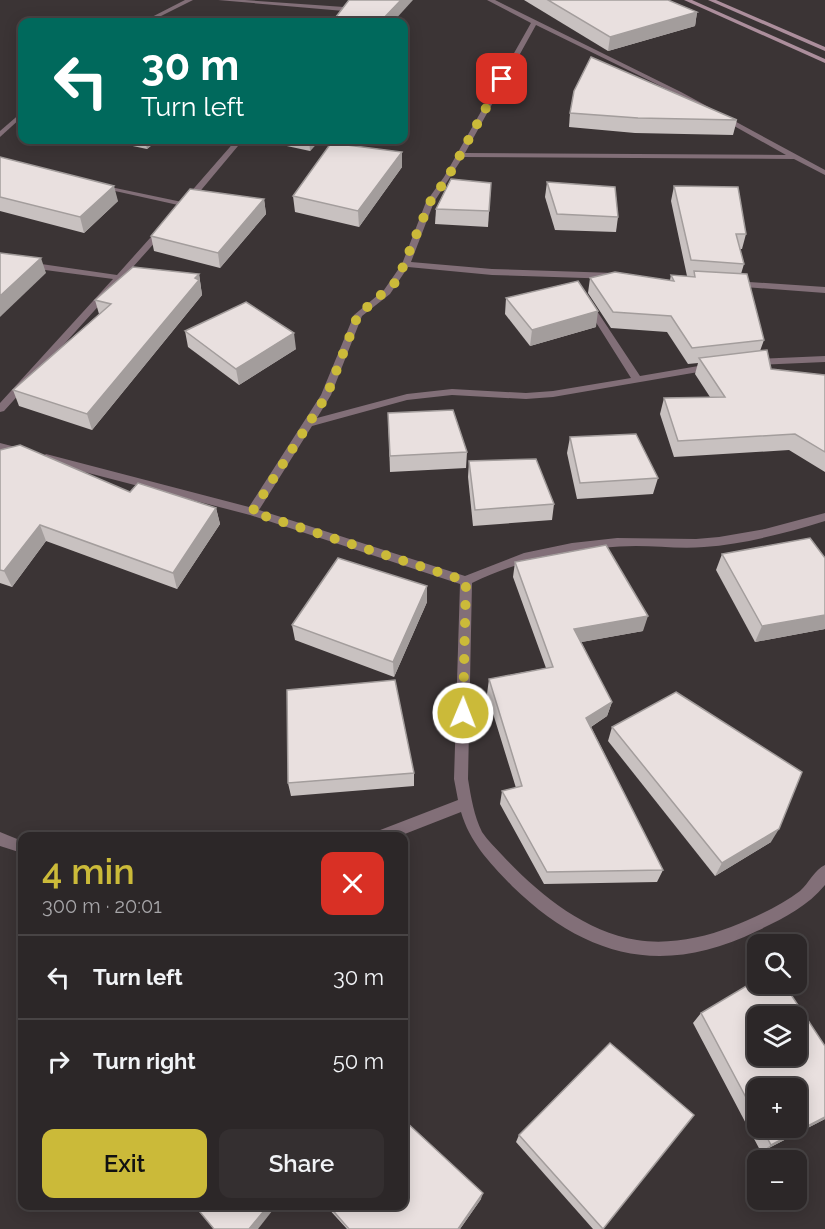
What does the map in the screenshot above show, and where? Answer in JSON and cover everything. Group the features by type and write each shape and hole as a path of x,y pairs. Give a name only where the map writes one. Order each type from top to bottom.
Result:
{"main road":[{"path":"687,0 825,61"},
{"path":"714,1 825,49"}],"street":[{"path":"153,18 190,0"},
{"path":"221,0 344,9"},
{"path":"339,16 351,0"},
{"path":"490,0 679,93 825,173"},
{"path":"252,512 327,395 358,315 387,292 406,264 419,225 430,202 460,155 534,23"},
{"path":"0,135 18,118"},
{"path":"177,213 236,144"},
{"path":"460,155 799,157"},
{"path":"92,185 184,205"},
{"path":"0,409 121,279 170,221"},
{"path":"0,261 121,279"},
{"path":"406,264 492,272 622,277"},
{"path":"568,274 574,284"},
{"path":"728,284 825,290"},
{"path":"580,293 636,378"},
{"path":"741,363 825,359"},
{"path":"309,423 407,397 452,392 526,396 553,394 636,378 721,366"},
{"path":"0,446 252,512 466,581 503,563 553,551 600,543 725,541 778,531 825,517"},
{"path":"466,581 461,779 465,804 477,837 530,894 567,920 601,938 638,948 672,948 707,943 748,927 790,906 820,881 825,872"},
{"path":"393,832 465,804"},
{"path":"0,839 18,846"}],"building":[{"path":"349,0 401,0 384,18 335,18"},
{"path":"548,0 668,0 697,12 610,37"},
{"path":"591,57 737,120 638,118 570,113 574,91"},
{"path":"330,144 402,152 358,211 293,196"},
{"path":"0,157 114,186 80,217 0,197"},
{"path":"451,179 491,183 489,211 436,209"},
{"path":"547,182 615,187 618,217 557,214"},
{"path":"674,186 738,187 746,234 736,234 744,264 691,260"},
{"path":"190,189 264,199 218,253 151,236"},
{"path":"0,253 41,258 0,296"},
{"path":"133,267 199,274 195,278 199,280 87,414 13,390 111,304 95,300"},
{"path":"694,271 747,274 764,340 692,348 671,316 613,312 590,278 615,272 674,281 671,275 695,277"},
{"path":"578,281 598,311 532,330 506,298"},
{"path":"246,302 294,333 236,369 185,331"},
{"path":"767,350 771,369 825,375 825,452 795,434 678,441 664,398 725,397 699,358"},
{"path":"453,410 467,452 390,456 388,413"},
{"path":"636,434 658,478 580,483 570,437"},
{"path":"20,445 130,492 138,483 216,508 173,573 40,525 4,571 0,570 0,450"},
{"path":"536,459 554,504 475,510 469,461"},
{"path":"810,538 825,558 825,615 762,626 722,554"},
{"path":"606,545 648,616 574,629 612,702 586,718 663,870 547,872 502,791 522,786 489,679 553,667 515,562"},
{"path":"338,558 427,586 393,662 292,625"},
{"path":"395,680 414,773 288,783 287,690"},
{"path":"676,692 802,772 779,829 722,863 612,727"},
{"path":"747,986 747,994 791,994 799,1006 747,1006 747,1066 807,1066 807,1019 825,1046 825,1117 807,1126 807,1078 747,1078 747,1099 701,1013"},
{"path":"610,1043 694,1115 603,1229 519,1135"},
{"path":"408,1124 483,1193 458,1229 349,1229 332,1210 408,1210"},
{"path":"767,1138 784,1138 771,1145"},
{"path":"198,1210 265,1210 249,1229 214,1229"}],"route":[{"path":"463,713 466,581 252,512 327,395 358,315 397,281 430,202 448,177 502,79"}]}
